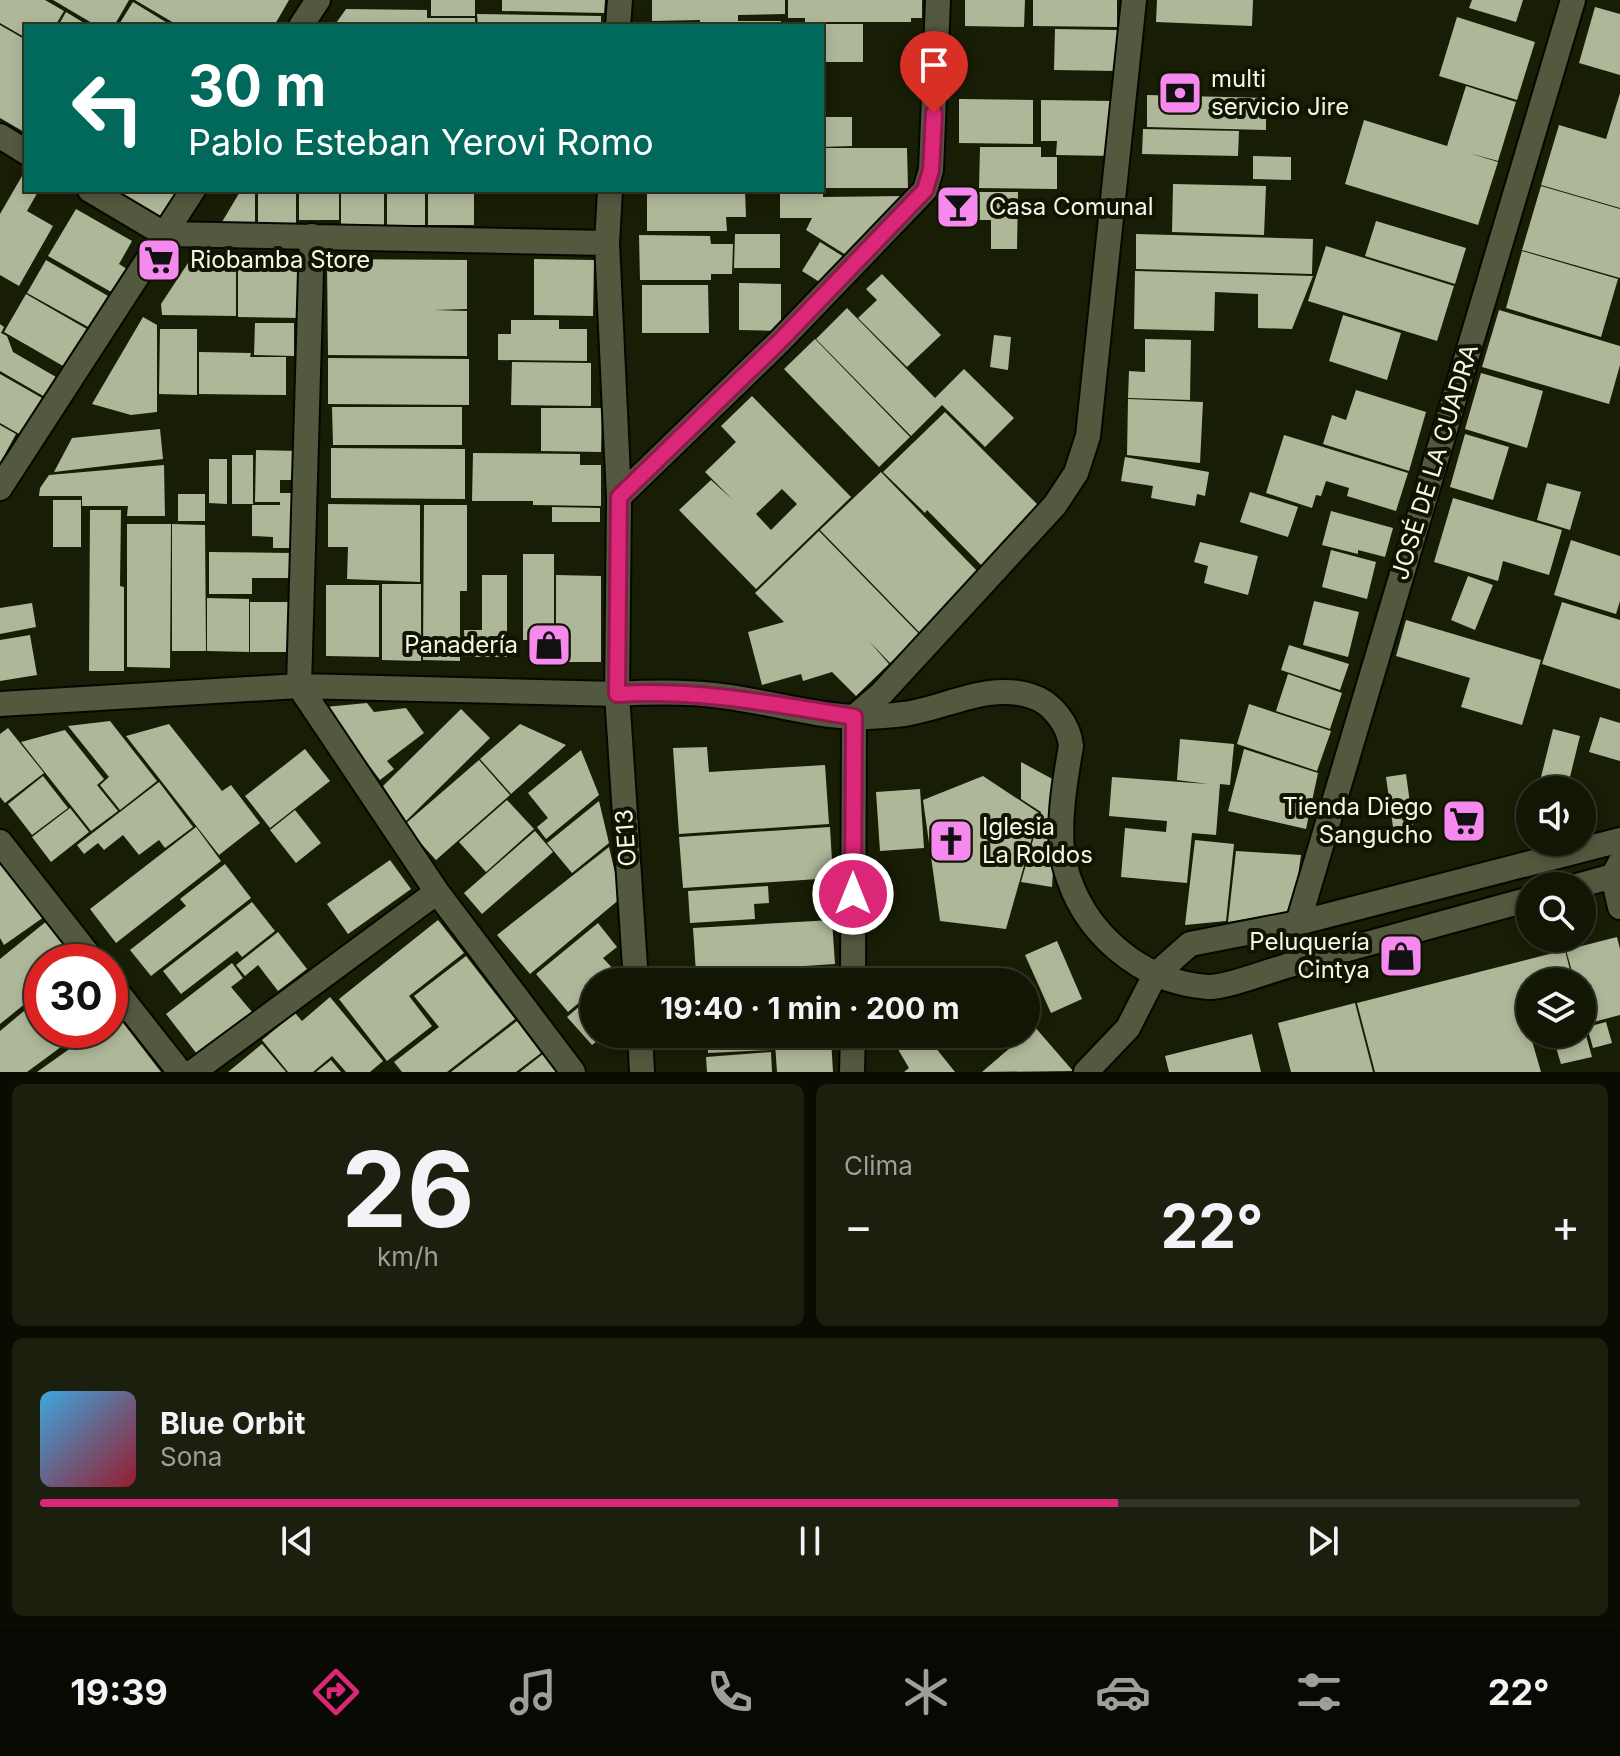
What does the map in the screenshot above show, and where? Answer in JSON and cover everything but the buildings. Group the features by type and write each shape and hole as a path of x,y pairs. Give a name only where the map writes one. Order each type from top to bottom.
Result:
{"street":[{"path":"302,24 318,0"},
{"path":"618,24 620,0"},
{"path":"619,497 779,342 925,190 931,170 938,0"},
{"path":"853,968 854,717 882,693 1055,505 1076,473 1088,436 1134,0"},
{"name":"JOSÉ DE LA CUADRA","path":"1298,923 1573,0"},
{"path":"0,136 24,151"},
{"path":"93,192 164,234 607,243"},
{"path":"0,488 192,192"},
{"name":"OE13","path":"610,192 607,243 619,497 617,694 635,968"},
{"path":"312,236 299,686 437,892 573,1072"},
{"path":"0,704 299,686 617,694 673,692 721,695 854,717 906,714 983,693 1027,695 1047,706 1065,725 1070,738 1061,843 1065,866 1097,931 1115,949 1155,975 1210,987 1516,903"},
{"path":"1086,1072 1128,1028 1155,975 1190,944 1298,923 1620,840"},
{"path":"0,842 80,944"},
{"path":"1596,879 1618,871 1620,907"},
{"path":"193,1072 437,892"},
{"path":"128,1006 180,1072"},
{"path":"641,1048 642,1072"},
{"path":"852,1072 853,1048"}],"place":[{"name":"multi servicio Jire","path":"1180,93"},
{"name":"Casa Comunal","path":"958,207"},
{"name":"Riobamba Store","path":"159,260"},
{"name":"Panadería","path":"549,645"},
{"name":"Tienda Diego Sangucho","path":"1464,821"},
{"name":"Iglesia La Roldos","path":"951,841"},
{"name":"Peluquería Cintya","path":"1401,956"}],"route":[{"path":"853,894 854,717 721,695 673,692 617,694 619,497 779,342 913,205 925,190 931,170 934,113"}]}
